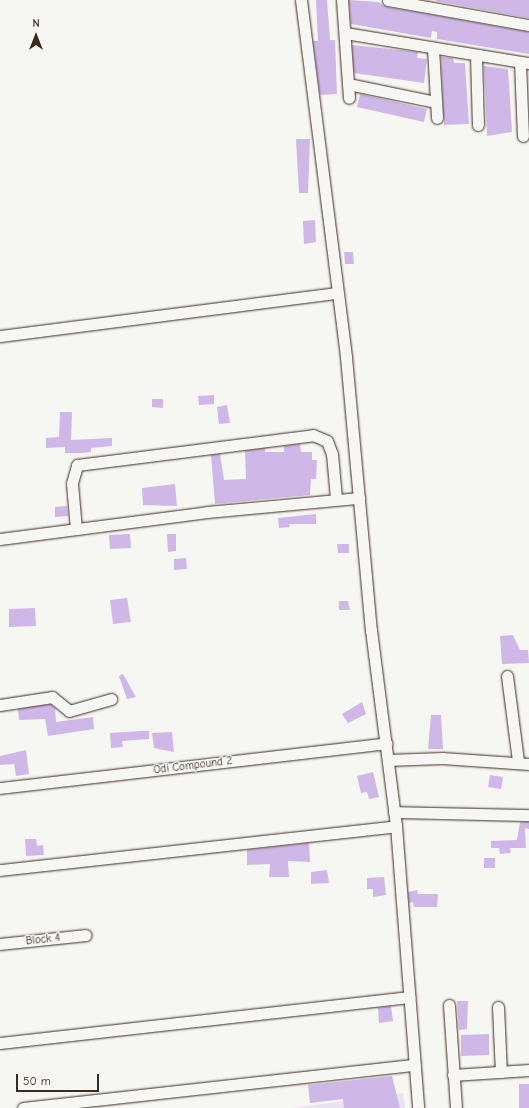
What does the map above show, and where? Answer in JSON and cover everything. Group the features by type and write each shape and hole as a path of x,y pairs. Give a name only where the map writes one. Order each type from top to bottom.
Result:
{"street":[{"path":"301,0 337,293 396,826 418,1108"},
{"path":"342,0 349,98"},
{"path":"388,0 529,25"},
{"path":"344,34 525,63 523,136"},
{"path":"433,48 437,118"},
{"path":"476,55 478,125"},
{"path":"348,84 436,102"},
{"path":"0,336 337,293"},
{"path":"76,529 72,483 77,464 313,434 327,441 332,454 336,498"},
{"path":"0,539 336,498 359,498"},
{"path":"388,760 524,762 507,676"},
{"path":"0,705 52,697 69,711 111,699"},
{"name":"Odi Compound 2","path":"0,788 386,743"},
{"path":"394,812 529,815"},
{"path":"0,870 396,826"},
{"name":"Block 4","path":"0,944 86,935"},
{"path":"0,1043 409,997"},
{"path":"449,1005 456,1108"},
{"path":"498,1007 501,1072"},
{"path":"23,1108 415,1066"},
{"path":"453,1075 529,1070"}],"shaded area":[{"path":"403,1093 405,1108 293,1108"}],"building":[{"path":"316,0 327,0 330,40 335,40 337,94 320,95 313,41 318,41"},
{"path":"349,0 378,2 387,7 529,32 529,54 437,39 437,32 432,31 431,38 351,24"},
{"path":"529,0 529,18 436,1"},
{"path":"352,45 418,52 417,58 427,59 424,83 354,73"},
{"path":"441,57 453,58 454,63 465,63 469,124 444,125"},
{"path":"484,66 508,69 512,132 487,136"},
{"path":"360,94 427,109 424,122 357,107"},
{"path":"296,139 310,139 308,193 299,193"},
{"path":"315,220 316,242 304,244 303,221"},
{"path":"344,252 353,252 354,264 345,264"},
{"path":"214,395 214,404 199,405 198,396"},
{"path":"152,399 163,399 163,408 152,407"},
{"path":"227,405 230,423 219,424 217,407"},
{"path":"60,412 72,412 71,440 112,438 112,446 91,448 91,452 82,453 65,453 65,447 46,448 46,438 59,437"},
{"path":"300,444 301,452 312,452 312,460 317,460 316,479 311,479 310,495 215,504 211,455 220,454 224,480 246,479 245,451 265,448 265,452 284,452 284,446"},
{"path":"175,484 177,506 143,505 142,488"},
{"path":"67,506 68,516 55,517 55,507"},
{"path":"316,514 316,524 289,524 290,527 279,528 278,518"},
{"path":"130,534 131,548 110,549 109,535"},
{"path":"167,534 176,534 176,551 168,552"},
{"path":"337,544 349,544 349,553 338,553"},
{"path":"186,558 187,569 174,570 174,559"},
{"path":"127,598 131,622 113,624 110,600"},
{"path":"339,601 348,601 350,610 339,610"},
{"path":"35,608 36,626 9,627 9,609"},
{"path":"513,635 520,650 528,650 529,663 502,664 500,636"},
{"path":"123,674 136,697 127,699 119,676"},
{"path":"362,702 366,714 348,723 342,714"},
{"path":"50,704 55,708 56,722 93,717 94,729 48,736 45,719 19,720 18,709"},
{"path":"431,715 441,715 443,749 428,749"},
{"path":"149,731 149,739 122,741 123,747 111,748 110,733"},
{"path":"172,732 174,752 154,748 152,733"},
{"path":"26,750 29,774 16,776 14,764 0,765 0,756"},
{"path":"373,772 379,797 369,799 367,792 361,793 357,776"},
{"path":"490,775 503,777 501,789 488,787"},
{"path":"520,822 529,822 529,829 525,828 526,848 510,848 511,853 500,854 499,848 491,848 491,841 517,840"},
{"path":"25,839 36,839 37,846 43,845 44,855 26,856"},
{"path":"309,843 310,862 288,861 289,877 269,877 270,864 247,865 247,850"},
{"path":"484,858 495,858 495,868 484,868"},
{"path":"327,870 329,883 311,884 311,872"},
{"path":"384,877 386,895 373,897 373,889 367,889 367,878"},
{"path":"417,890 418,894 438,894 437,907 414,907 413,902 409,903 408,892"},
{"path":"457,1001 468,1001 467,1029 459,1030"},
{"path":"391,1006 393,1021 379,1023 378,1008"},
{"path":"489,1034 489,1055 461,1056 461,1035"},
{"path":"392,1076 400,1108 344,1108 343,1099 310,1103 308,1085"},
{"path":"519,1084 529,1084 529,1108 519,1108"}]}
